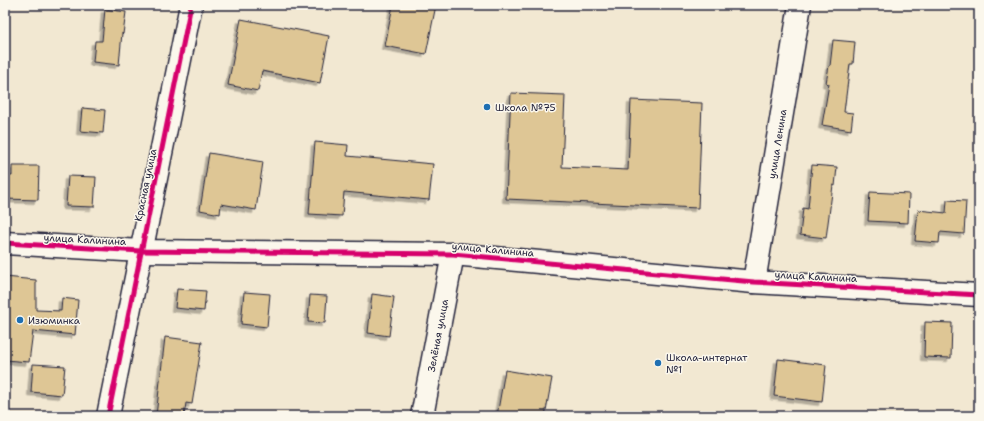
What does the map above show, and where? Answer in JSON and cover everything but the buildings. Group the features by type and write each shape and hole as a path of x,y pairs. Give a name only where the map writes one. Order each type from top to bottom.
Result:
{"street":[{"name":"Красная улица","path":"108,416 191,5"},
{"name":"улица Ленина","path":"754,282 800,5"},
{"name":"улица Калинина","path":"5,244 141,251 453,254 754,282 979,295"},
{"name":"Зелёная улица","path":"422,416 453,254"}],"cycle path":[{"path":"108,416 191,5"},
{"path":"5,243 141,251 453,254 754,282 979,295"}],"place":[{"name":"Школа №75","path":"487,107"},
{"name":"Изюминка","path":"20,320"},
{"name":"Школа-интернат №1","path":"658,363"}]}
